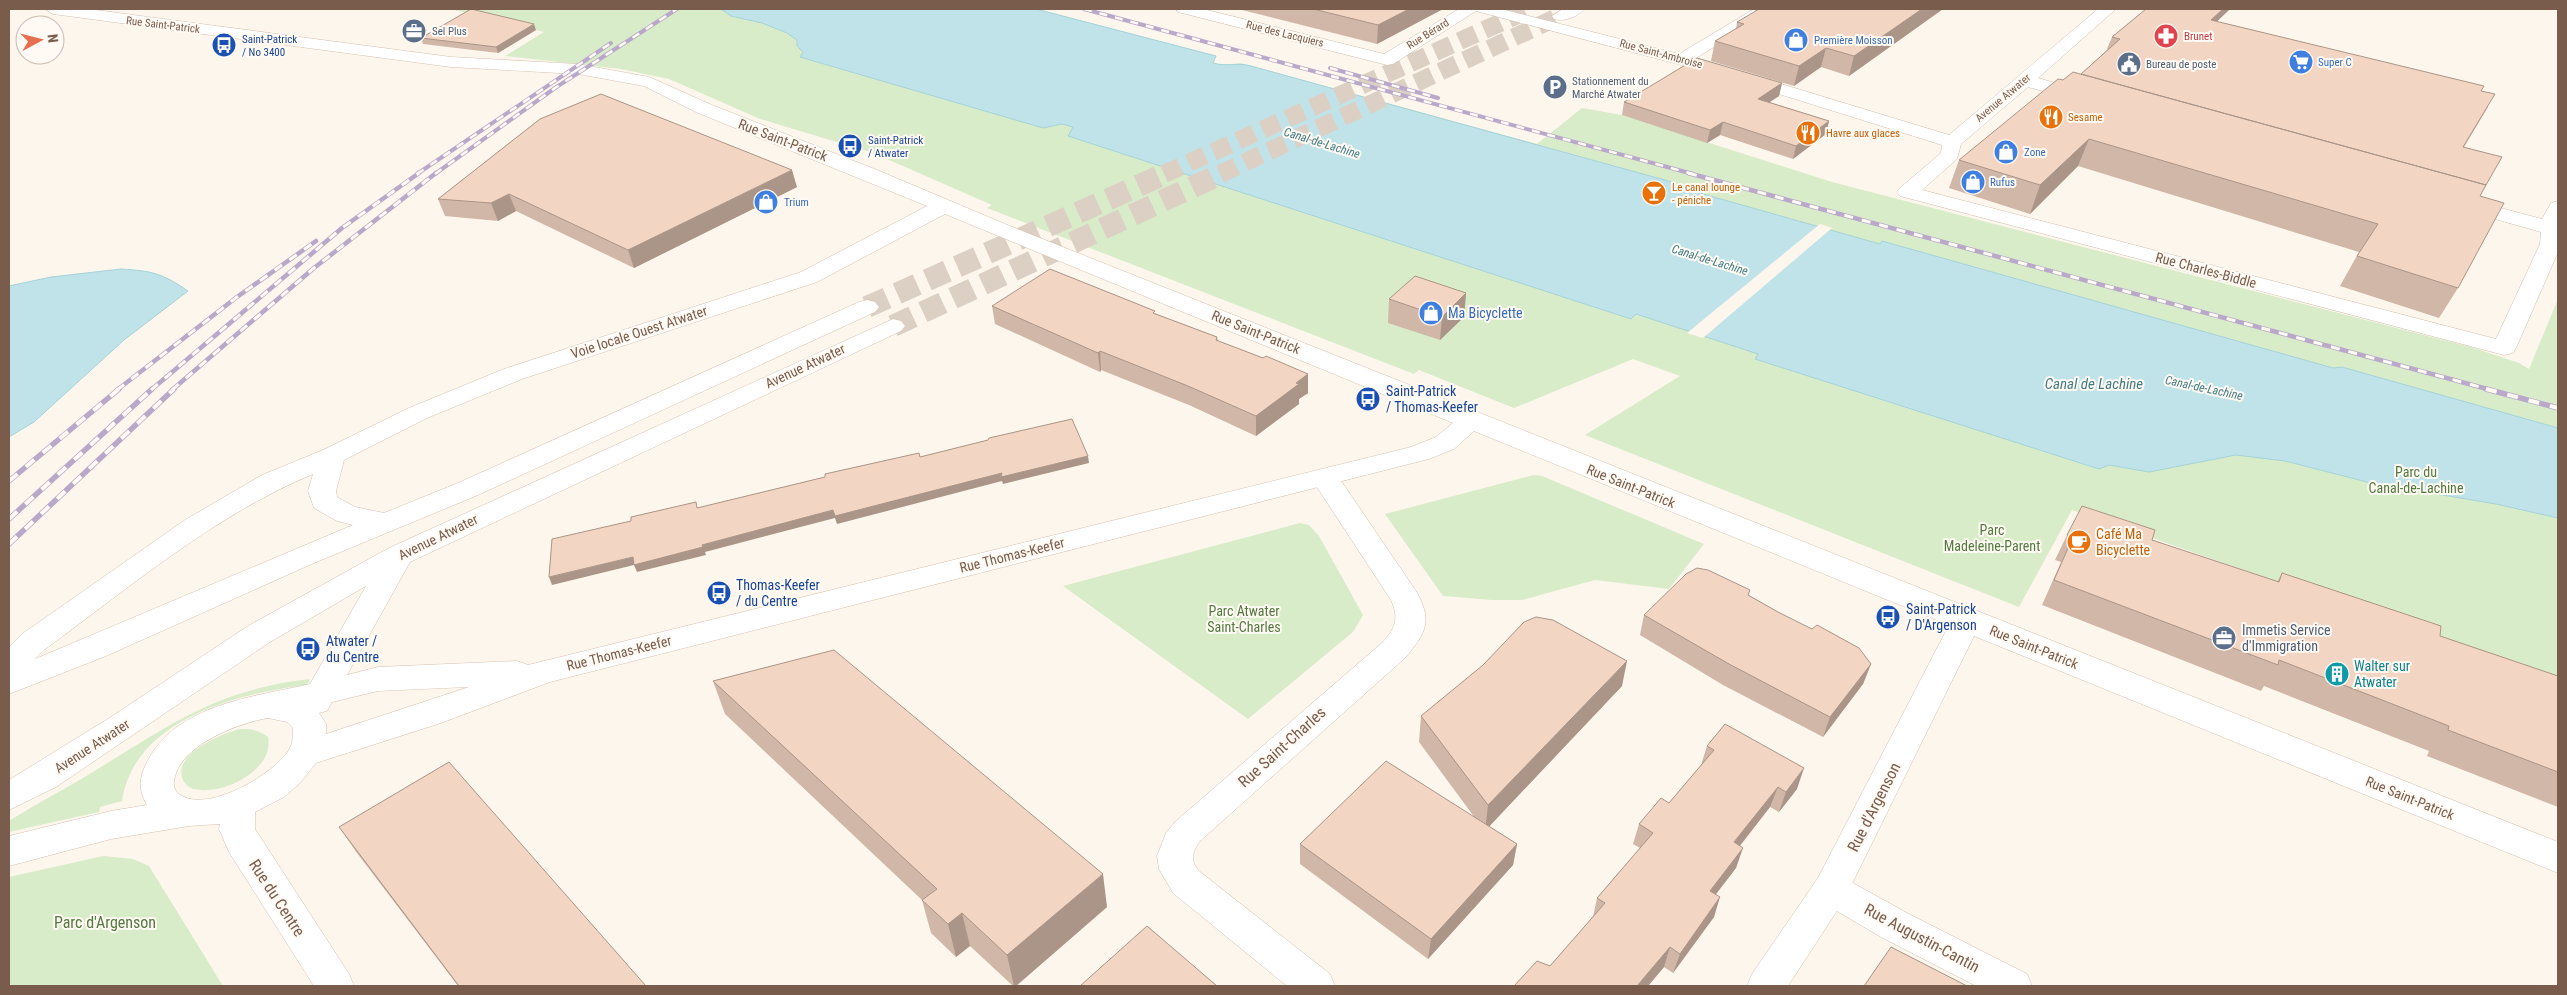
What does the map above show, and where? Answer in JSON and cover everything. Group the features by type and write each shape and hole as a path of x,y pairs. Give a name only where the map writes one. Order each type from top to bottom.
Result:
{"street":[{"name":"Rue Saint-Patrick","path":"53,9 451,62 555,67 619,75 658,85 704,109 2558,858"},
{"name":"Rue des Lacquiers","path":"1184,9 1387,60"},
{"name":"Rue Bérard","path":"1387,60 1470,9"},
{"name":"Rue Saint-Ambroise","path":"1483,9 1683,59 1952,142"},
{"path":"1560,16 1576,9"},
{"path":"1683,59 1765,9"},
{"name":"Avenue Atwater","path":"1907,192 1950,155 1952,142 2108,9"},
{"name":"Rue Saint-Patrick","path":"451,62 509,76 704,109"},
{"path":"2025,80 2098,101"},
{"name":"Rue Charles-Biddle","path":"1907,192 2504,348 2556,230"},
{"path":"2445,198 2556,230"},
{"name":"Voie locale Ouest Atwater","path":"9,666 33,642 195,527 272,481 332,456 418,413 513,374 611,340 763,294 809,277 944,206"},
{"path":"2556,230 2553,218 2558,207"},
{"name":"Avenue Atwater","path":"9,682 96,648 304,556 468,489 866,307"},
{"name":"Avenue Atwater","path":"9,796 88,749 258,634 399,555 894,326"},
{"name":"Rue Thomas-Keefer","path":"307,753 430,714 543,672 1325,478 1430,450 1445,443 1471,420"},
{"path":"332,456 322,490 324,502 347,515 388,522"},
{"name":"Rue Saint-Charles","path":"1316,986 1178,875 1173,858 1179,840 1188,831 1394,650 1410,629 1413,620 1405,598 1325,478"},
{"path":"9,851 112,825 187,812 212,812 252,799 282,780 307,753 314,705 399,555"},
{"name":"Rue d'Argenson","path":"1766,986 1831,889 1967,620"},
{"path":"345,651 378,679"},
{"name":"Rue Thomas-Keefer","path":"314,705 378,679 543,672"},
{"path":"187,812 173,809 162,803 157,793 157,777 168,756 181,743 214,722 242,711 268,706 297,711 314,705"},
{"name":"Rue du Centre","path":"238,804 237,829 245,848 335,986"},
{"name":"Rue Augustin-Cantin","path":"1831,889 1894,925 2013,986"}],"green space":[{"name":"Parc du Canal-de-Lachine","path":"450,9 1036,9 1216,56 1213,63 1224,66 1240,63 1537,144 1582,108 1622,115 1832,182 2474,348 2519,363 2529,369 2558,299 2558,680 2072,510 2019,607 1585,435 1680,376 1633,359 1514,408 1419,370 1414,374 987,208 992,205 873,153 760,119 669,79 621,69 505,56 544,32"},
{"path":"1534,475 1542,476 1704,544 1669,589 1595,580 1522,600 1492,600 1443,596 1385,514"},
{"name":"Parc Atwater Saint-Charles","path":"1300,523 1309,525 1319,536 1363,615 1353,632 1248,719 1063,586"},
{"path":"310,679 307,685 251,695 222,704 193,715 168,730 146,749 131,773 122,801 100,807 99,812 9,832 9,821 176,722 224,699 279,684"},
{"path":"240,729 255,730 268,737 268,749 263,760 255,770 232,784 218,788 206,790 187,786 181,771 184,762 191,753 211,740"},
{"name":"Parc d'Argenson","path":"103,856 133,859 149,866 223,986 9,986 9,877"}],"water":[{"name":"Canal de Lachine","path":"721,9 1036,9 1216,56 1213,63 1251,66 1672,182 1671,185 1880,244 1882,241 2333,368 2342,367 2558,428 2558,518 2496,504 2371,483 2285,461 2236,455 2149,472 2109,465 2099,469 1755,359 1758,354 1636,314 1631,319 1068,136 1073,127 1062,124 1043,128 800,57 803,52 797,46 797,40 787,33 762,23 731,16"},
{"path":"121,269 156,274 171,280 188,291 124,340 34,422 9,437 9,286 51,277"}],"pier":[{"path":"1820,224 1832,228 1703,338 1687,333"}],"building":[{"path":"471,9 534,24 496,47 421,38"},
{"path":"1313,9 1409,9 1378,25"},
{"path":"1759,9 1922,9 1854,56 1826,48 1799,66 1715,41 1744,24 1737,22"},
{"path":"2146,9 2223,9 2211,20 2484,86 2481,91 2495,94 2463,147 2502,157 2486,185 2081,74 2120,39 2112,37"},
{"path":"1697,58 1782,83 1758,99 1829,121 1796,146 1723,122 1710,130 1624,102"},
{"path":"2073,72 2486,185 2480,196 2504,203 2458,288 2357,256 2378,224 2089,139 2040,185 1959,160 2058,79 2063,80"},
{"path":"601,94 792,170 628,250 509,194 491,203 438,199 540,119"},
{"path":"1050,269 1155,311 1153,313 1217,337 1216,340 1263,358 1266,356 1308,374 1296,383 1299,384 1256,416 1188,386 1100,351 1098,353 992,306"},
{"path":"1415,276 1466,293 1442,317 1389,299"},
{"path":"1072,419 1088,456 1001,477 1002,473 835,516 833,510 634,565 633,557 549,577 552,539 631,521 631,517 696,502 697,508 825,477 825,474 919,453 920,457 988,440 989,438"},
{"name":"Walter sur Atwater","path":"2082,506 2155,530 2152,540 2279,582 2282,573 2441,626 2440,636 2558,676 2558,772 2448,730 2449,726 2279,660 2278,665 2054,580 2073,537 2067,535"},
{"path":"1697,568 1708,570 1750,590 1748,595 1812,629 1817,625 1859,648 1871,664 1830,717 1729,664 1644,615 1686,574"},
{"path":"1536,617 1553,620 1627,661 1488,805 1421,716 1483,665 1524,622"},
{"path":"834,650 1103,874 1007,955 962,913 948,924 922,900 937,889 713,681"},
{"path":"1725,724 1804,768 1786,792 1778,787 1734,842 1743,848 1710,891 1720,897 1680,954 1670,947 1637,986 1514,986 1537,961 1550,966 1605,903 1597,898 1653,833 1639,824 1661,798 1669,803 1714,750 1707,746"},
{"path":"1386,761 1517,844 1431,939 1300,844"},
{"path":"449,762 646,986 459,986 339,827"},
{"path":"1147,926 1217,986 1080,986"},
{"path":"1891,947 1967,986 1864,986"}],"tunnel":[{"path":"1164,174 1531,9"},
{"path":"1220,174 1560,16"},
{"path":"867,307 1167,173"},
{"path":"893,326 1223,173"}],"railway":[{"path":"435,174 555,88 677,9"},
{"path":"1084,9 1693,174"},
{"path":"417,174 611,43"},
{"path":"1330,68 1438,98"},
{"path":"151,390 342,228 419,173"},
{"path":"172,390 314,268 436,173"},
{"path":"1688,173 2491,390"},
{"path":"117,390 237,297 316,241"},
{"path":"9,481 119,389"},
{"path":"9,519 152,389"},
{"path":"9,544 174,389"},
{"path":"2486,389 2558,408"}],"place":[{"name":"Sel Plus","path":"414,31"},
{"name":"Brunet","path":"2166,36"},
{"name":"Première Moisson","path":"1796,40"},
{"name":"Saint-Patrick / No 3400","path":"224,45"},
{"name":"Super C","path":"2301,62"},
{"name":"Bureau de poste","path":"2129,64"},
{"name":"Stationnement du Marché Atwater","path":"1555,87"},
{"name":"Sesame","path":"2051,117"},
{"name":"Havre aux glaces","path":"1808,133"},
{"name":"Saint-Patrick / Atwater","path":"850,146"},
{"name":"Zone","path":"2006,152"},
{"name":"Rufus","path":"1973,182"},
{"name":"Le canal lounge - péniche","path":"1654,193"},
{"name":"Trium","path":"766,202"},
{"name":"Ma Bicyclette","path":"1431,313"},
{"name":"Saint-Patrick / Thomas-Keefer","path":"1368,399"},
{"name":"Café Ma Bicyclette","path":"2079,542"},
{"name":"Thomas-Keefer / du Centre","path":"719,593"},
{"name":"Saint-Patrick / D'Argenson","path":"1888,617"},
{"name":"Immetis Service d'Immigration","path":"2224,638"},
{"name":"Atwater / du Centre","path":"308,649"},
{"name":"Walter sur Atwater","path":"2337,674"}],"water label":[{"name":"Canal-de-Lachine","path":"1322,143"},
{"name":"Canal-de-Lachine","path":"1710,260"},
{"name":"Canal-de-Lachine","path":"2204,388"}],"park label":[{"name":"Parc Madeleine-Parent","path":"1992,538"}]}
